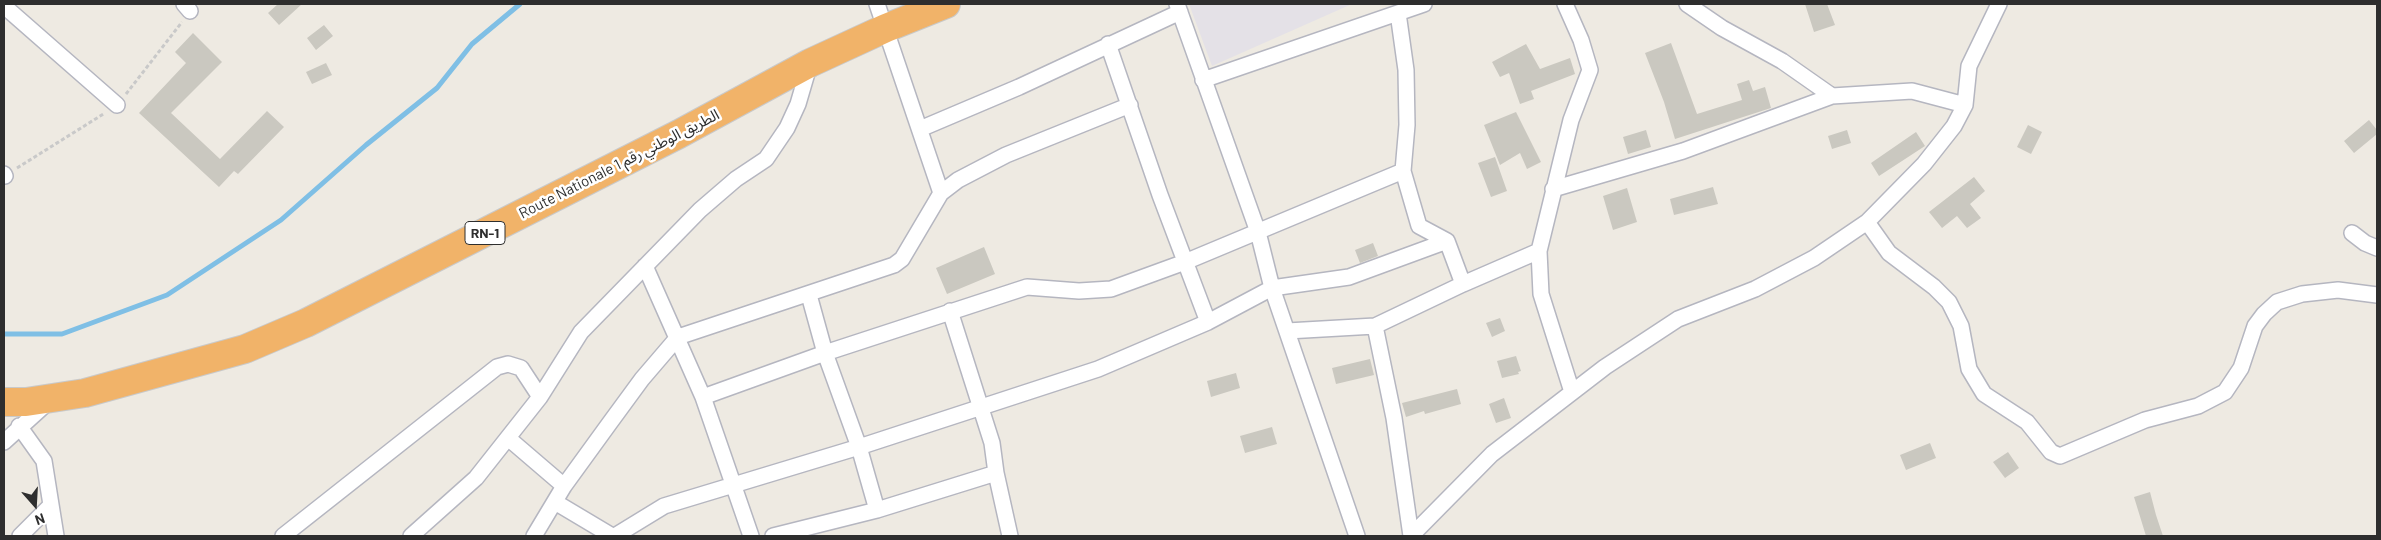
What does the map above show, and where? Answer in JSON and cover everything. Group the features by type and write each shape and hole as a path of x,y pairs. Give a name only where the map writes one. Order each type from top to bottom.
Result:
{"highway":[{"name":"Route Nationale الطريق الوطني رقم 1","path":"4,402 54,398 85,393 245,349 306,323 679,134 810,63 882,16 946,4"}],"street":[{"path":"1203,80 1424,4"},
{"path":"1565,4 1581,40 1590,70 1571,120 1552,189 1539,250 1541,294 1572,392"},
{"path":"1688,4 1722,28 1782,61 1832,96"},
{"path":"1411,536 1492,454 1572,392 1678,320 1756,289 1814,258 1867,222 1924,164 1954,126 1965,105 1969,66 1999,4"},
{"path":"4,6 117,105"},
{"path":"920,129 1019,87 1179,8 1258,232 1272,288 1356,536"},
{"path":"1398,13 1406,70 1407,126 1403,171 1419,226 1447,242 1463,284"},
{"path":"882,16 941,193"},
{"path":"1108,44 1160,195 1208,322"},
{"path":"411,536 476,478 540,397 581,332 700,210 736,179 766,159 787,128 795,112 810,63"},
{"path":"1552,189 1683,151 1832,96 1912,90 1965,105"},
{"path":"534,536 564,486 642,379 678,337 894,264 902,259 941,193 958,180 1006,155 1130,105"},
{"path":"703,397 826,353 1027,287 1079,291 1111,289 1185,262 1403,171"},
{"path":"1867,222 1889,253 1934,287 1949,302 1961,326 1969,369 1984,394 2027,422 2051,452 2060,456 2145,420 2198,406 2225,392 2241,368 2254,326 2277,302 2302,294 2338,290 2377,295"},
{"path":"2352,233 2365,243 2377,248"},
{"path":"555,502 614,536 664,506 859,447 1098,369 1208,322 1272,288 1349,277 1447,242"},
{"path":"1287,331 1375,326 1539,250"},
{"path":"645,266 703,397 751,536"},
{"path":"809,294 826,353 859,447 876,510"},
{"path":"950,311 992,443 996,473 1010,536"},
{"path":"1375,326 1394,418 1411,536"},
{"path":"283,536 497,367 508,364 521,368 540,397"},
{"path":"4,442 19,426 54,398"},
{"path":"19,426 44,461 56,536"},
{"path":"508,438 564,486"},
{"path":"773,536 876,510 996,473"},
{"path":"20,536 51,505"}],"shaded area":[{"path":"1189,4 1352,4 1212,66"}],"building":[{"path":"278,4 302,4 279,25 268,13"},
{"path":"1805,4 1827,4 1835,25 1814,32"},
{"path":"324,25 333,36 316,50 307,38"},
{"path":"193,33 222,62 171,113 220,159 267,111 284,127 238,174 234,171 219,187 139,113 186,63 175,52"},
{"path":"1671,43 1697,114 1742,100 1737,84 1749,80 1753,91 1765,87 1771,108 1675,139 1664,102 1645,53"},
{"path":"1526,44 1540,69 1570,58 1575,74 1531,91 1534,99 1520,104 1509,73 1500,77 1492,62"},
{"path":"326,63 332,75 312,84 306,72"},
{"path":"1516,112 1541,162 1527,169 1520,153 1500,165 1484,125"},
{"path":"2369,120 2377,130 2377,134 2354,153 2344,141"},
{"path":"2028,125 2042,132 2031,154 2017,147"},
{"path":"1646,130 1651,147 1628,154 1623,137"},
{"path":"1847,130 1851,143 1832,149 1828,136"},
{"path":"1916,132 1925,146 1879,176 1871,163"},
{"path":"1495,157 1507,191 1491,197 1478,163"},
{"path":"1974,177 1985,191 1970,204 1981,218 1967,228 1957,216 1942,228 1929,212"},
{"path":"1713,187 1718,204 1674,215 1670,199"},
{"path":"1627,188 1637,222 1613,230 1603,196"},
{"path":"1373,243 1378,256 1360,263 1355,250"},
{"path":"984,247 995,274 947,294 936,268"},
{"path":"1500,318 1505,331 1492,337 1486,323"},
{"path":"1516,356 1521,371 1518,372 1519,374 1502,378 1497,361"},
{"path":"1370,359 1374,375 1336,384 1332,368"},
{"path":"1236,373 1240,388 1211,397 1207,381"},
{"path":"1457,389 1461,404 1425,414 1424,411 1406,417 1402,403"},
{"path":"1504,398 1511,418 1496,423 1489,404"},
{"path":"1272,427 1277,444 1245,453 1240,436"},
{"path":"1930,443 1936,458 1906,470 1900,455"},
{"path":"2008,452 2019,468 2005,478 1993,462"},
{"path":"2150,492 2163,536 2146,536 2134,497"}],"waterway":[{"path":"4,334 62,334 167,295 281,220 366,145 437,88 472,44 520,4"}]}
